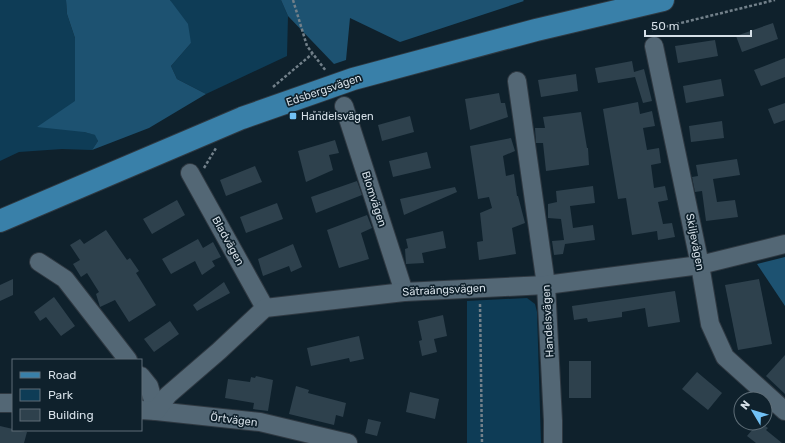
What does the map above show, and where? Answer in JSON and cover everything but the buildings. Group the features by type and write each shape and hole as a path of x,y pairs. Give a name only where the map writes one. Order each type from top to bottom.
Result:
{"main road":[{"name":"Edsbergsvägen","path":"0,221 153,154 242,118 353,79 536,30 663,0"}],"street":[{"name":"Skiljevägen","path":"654,46 700,265 710,324 725,357 785,412"},
{"name":"Handelsvägen","path":"517,81 546,285 553,443"},
{"name":"Blomvägen","path":"346,109 404,292"},
{"name":"Bladvägen","path":"193,178 265,308"},
{"name":"Sätraängsvägen","path":"265,308 404,292 546,285 700,265 785,244"},
{"path":"39,262 65,279 127,359"},
{"path":"148,410 168,395 219,351 265,308"},
{"path":"142,377 149,386 148,410"},
{"path":"0,403 12,403"},
{"name":"Örtvägen","path":"148,410 260,422 348,443"}],"path":[{"path":"293,0 307,46 327,71"},
{"path":"654,46 652,29 775,0"},
{"path":"272,88 312,54"},
{"path":"311,112 346,109"},
{"path":"193,178 217,146"},
{"path":"479,288 482,443"}],"green space":[{"path":"0,0 66,0 67,14 75,38 75,101 84,132 96,135 98,141 92,150 62,149 19,152 0,161"},
{"path":"170,0 281,0 288,16 287,56 206,94 177,79 171,66 191,43"},
{"path":"527,298 535,304 537,312 541,443 467,443 467,301"}],"shaded area":[{"path":"66,0 170,0 188,24 191,43 171,66 177,79 206,94 149,128 92,150 98,141 95,135 84,132 37,127 75,101 75,38 67,14"},
{"path":"281,0 524,1 400,42 350,18 346,60 334,64 288,16"},
{"path":"785,257 785,306 757,264"}],"place":[{"name":"Handelsvägen","path":"293,116"}]}
